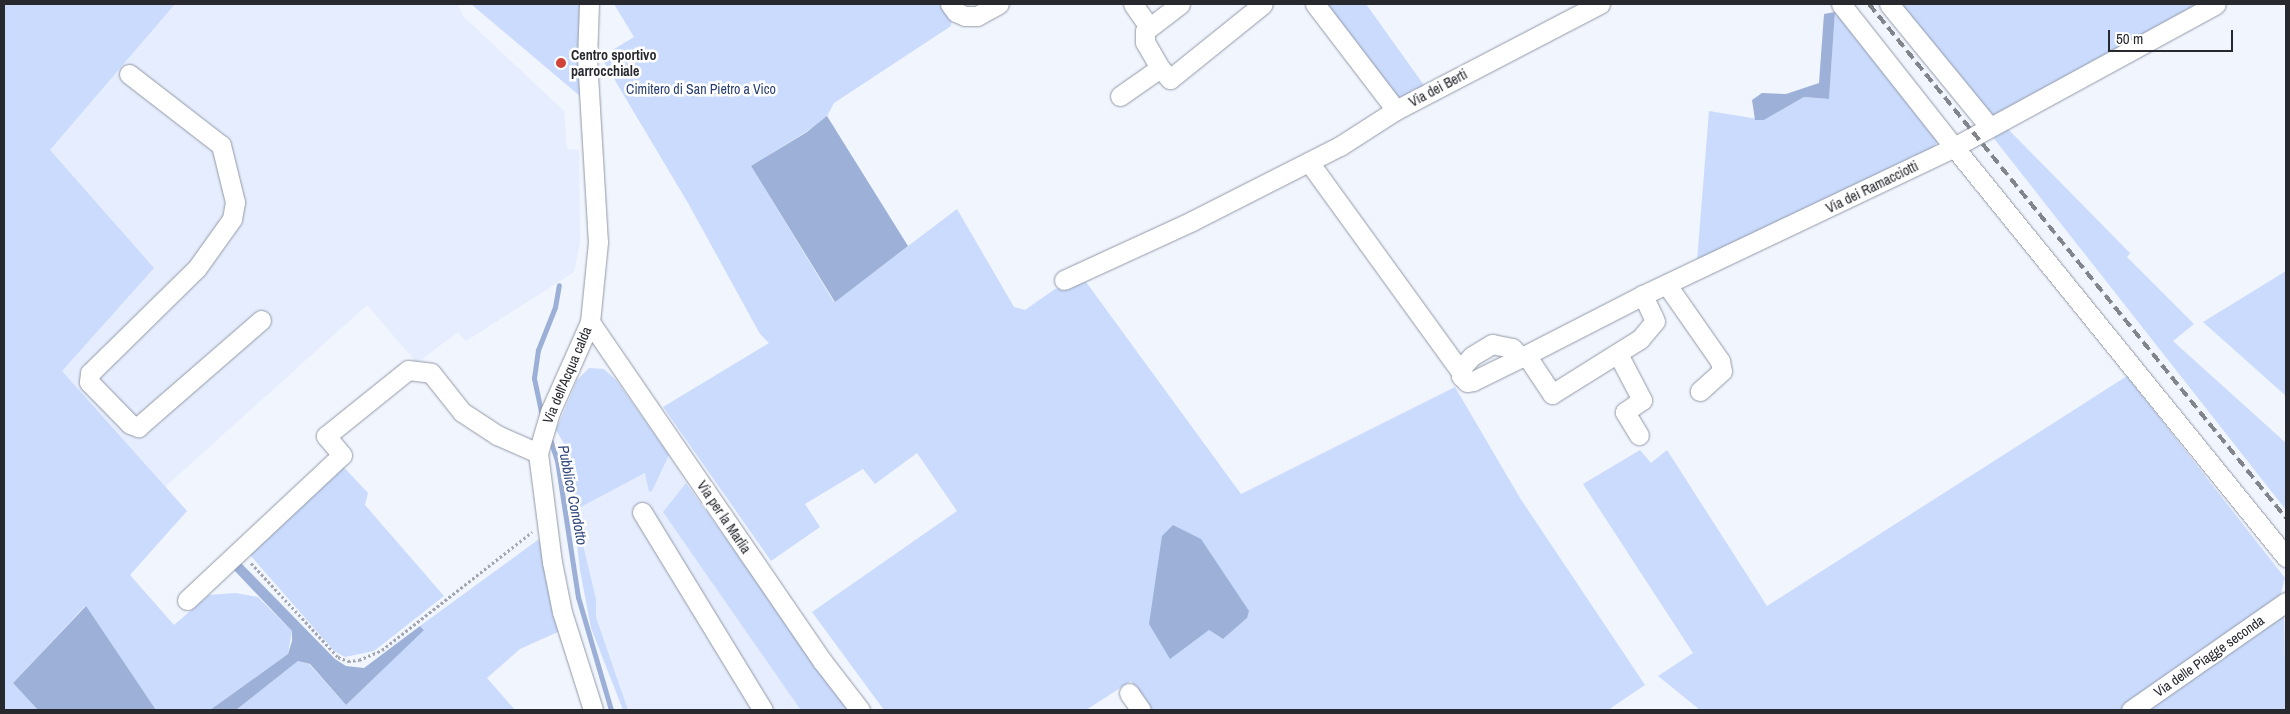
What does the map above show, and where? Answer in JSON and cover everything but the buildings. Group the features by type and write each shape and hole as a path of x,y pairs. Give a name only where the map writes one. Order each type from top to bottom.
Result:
{"street":[{"name":"Via dell'Acqua calda","path":"590,4 587,58 598,242 590,322 550,412 539,445 546,520 562,612 593,710"},
{"path":"950,4 956,12 965,16 977,16 999,4"},
{"path":"1133,4 1149,26"},
{"path":"1176,5 1145,31 1145,42 1160,68 1170,78 1263,4"},
{"name":"Via dei Berti","path":"1314,4 1396,110 1600,4"},
{"path":"1841,4 1954,148 2286,557"},
{"path":"1889,4 1989,126"},
{"name":"Via dei Ramacciotti","path":"1524,356 1643,295 1954,148 1989,126 2216,4"},
{"path":"1120,96 1160,68"},
{"path":"129,74 221,146 235,202 232,219 197,268 90,373 89,382 130,424 138,427 261,320"},
{"path":"1064,280 1167,234 1308,162 1396,110"},
{"path":"1308,162 1460,372 1472,356 1492,344 1512,348 1524,356 1552,394 1640,339 1655,321 1643,295"},
{"path":"1667,285 1720,361 1722,371 1700,391"},
{"name":"Via per la Marlia","path":"590,322 823,662 860,710"},
{"path":"1618,354 1642,400 1625,412 1639,435"},
{"path":"187,600 342,455 326,436 408,370 431,372 462,412 497,435 539,445"},
{"path":"642,512 763,710"},
{"name":"Via delle Piagge seconda","path":"2131,710 2286,602"},
{"path":"1129,693 1141,710"}],"path":[{"path":"240,551 338,657 348,661 359,660 382,650 546,520"}],"shaded area":[{"path":"175,4 458,4 463,16 564,111 567,149 579,150 580,243 574,272 466,341 458,332 417,363 367,305 165,487 62,371 50,150"},
{"path":"1835,12 1829,99 1804,97 1764,120 1755,120 1752,100 1762,93 1786,94 1819,83 1824,14"},
{"path":"827,116 908,246 835,302 751,166 807,132"},
{"path":"669,455 686,483 664,512 803,710 628,710 596,617 596,599 580,532 579,508 646,473 649,492 652,491"},
{"path":"1173,525 1201,539 1249,611 1247,618 1223,639 1209,630 1170,659 1149,624 1162,536"},
{"path":"241,563 335,659 346,666 364,668 420,626 424,630 346,705 310,664 298,661 236,710 210,710 288,654 292,641 292,631 233,569"},
{"path":"86,606 156,710 38,710 13,683"}],"green space":[{"path":"4,4 175,4 50,150 154,268 62,371 187,511 130,575 174,625 209,595 236,593 258,597 292,631 288,654 210,710 156,710 85,606 13,683 38,710 4,710"},
{"name":"Centro sportivo parrocchiale","path":"471,4 581,4 580,96"},
{"name":"Cimitero di San Pietro a Vico","path":"614,4 941,4 952,18 951,26 834,103 825,120 751,166 834,302 957,209 1014,307 1025,310 1055,289 1086,282 1241,494 1455,387 1520,498 1645,685 1608,710 1151,710 1131,681 1086,710 884,710 812,612 957,511 917,453 875,484 863,469 805,504 820,527 771,561 663,407 769,343 760,334 688,203 601,57 634,37","holes":["1247,618 1223,639 1209,630"]},
{"path":"1322,4 1366,4 1426,88 1410,97 1398,98"},
{"path":"1901,4 2204,4 1993,120"},
{"path":"1835,12 1938,141 1932,150 1697,261 1709,111 1764,120 1804,97 1829,99"},
{"path":"2006,127 2130,253 2127,257 2194,324 2173,341 2286,443 2286,510 1992,136"},
{"path":"2286,271 2286,396 2203,322"},
{"path":"589,368 604,369 617,381 669,455 652,491 649,492 645,473 579,508 580,532 596,599 596,617 628,710 623,710 591,628 580,570 566,447 556,430 577,380"},
{"path":"2127,376 2285,578 2280,597 2120,710 1700,710 1658,676 1693,653 1583,484 1640,450 1651,463 1667,450 1767,606"},
{"path":"336,459 368,493 365,505 444,596 374,651 345,657 334,651 243,547"},
{"path":"686,483 849,710 800,709 663,512"},
{"path":"539,539 560,631 520,649 487,678 515,710 236,710 298,661 309,664 346,705 424,629 420,626"},
{"path":"2284,612 2286,710 2147,710"}],"waterway":[{"name":"Pubblico Condotto","path":"542,416 534,378 538,350 555,307 559,285"},
{"name":"Pubblico Condotto","path":"549,436 557,460 578,597 611,710"}],"railway":[{"path":"1869,4 2286,518"}],"place":[{"name":"Centro sportivo parrocchiale","path":"561,63"}]}
